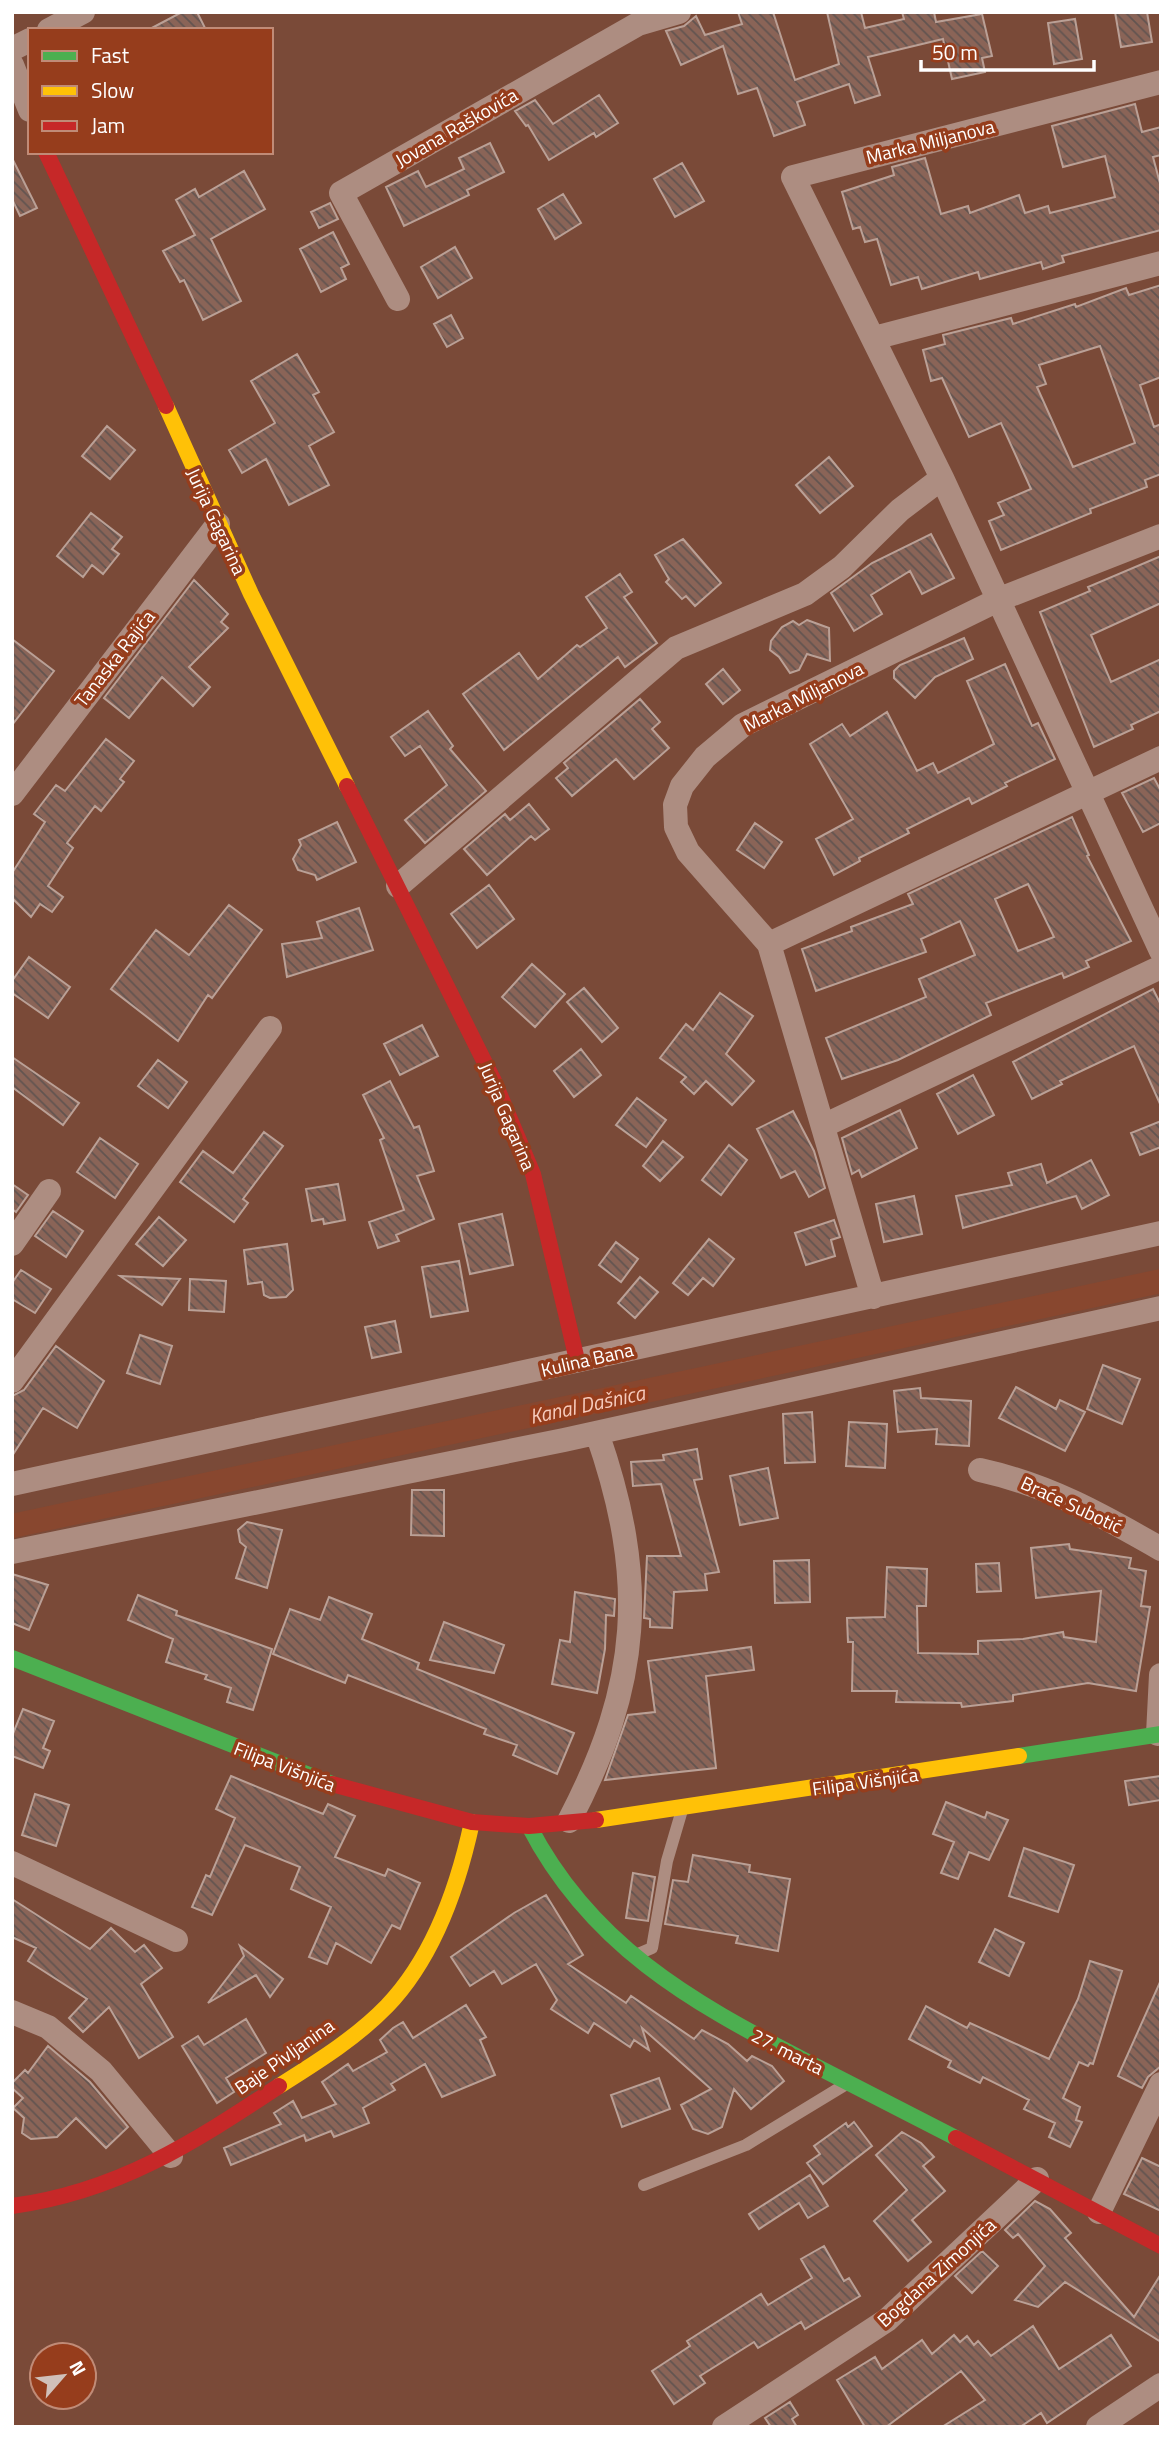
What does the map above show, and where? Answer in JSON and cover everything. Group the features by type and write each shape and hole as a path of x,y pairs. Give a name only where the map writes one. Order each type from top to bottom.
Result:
{"street":[{"path":"53,28 83,12"},
{"name":"Jovana Raškovića","path":"398,299 341,193 638,24 679,12"},
{"path":"12,49 28,41"},
{"path":"12,65 28,105"},
{"name":"Marka Miljanova","path":"1161,82 793,177 1000,599 1161,951"},
{"name":"Jurija Gagarina","path":"47,154 64,196 148,362 219,524 494,1081 533,1174 577,1360"},
{"path":"874,338 1161,263"},
{"path":"398,886 676,648 805,594 842,567 900,510 942,478"},
{"name":"Tanaska Rajića","path":"12,794 219,524"},
{"name":"Marka Miljanova","path":"873,1297 769,944 688,852 676,827 675,805 682,786 705,757 743,725 1000,599 1161,536"},
{"path":"769,944 1161,758"},
{"path":"823,1126 1161,967"},
{"path":"12,1381 271,1028"},
{"path":"12,1244 49,1192"},
{"name":"Kulina Bana","path":"12,1484 1161,1233"},
{"path":"12,1552 597,1433 1161,1308"},
{"path":"569,1821 596,1770 616,1716 632,1602 628,1544 616,1488 597,1433"},
{"name":"Braće Subotić","path":"980,1469 1026,1480 1101,1514 1161,1549"},
{"name":"Filipa Višnjića","path":"12,1658 316,1779 472,1822 529,1826 683,1808 1159,1734"},
{"path":"1159,1734 1161,1675"},
{"name":"Baje Pivljanina","path":"12,2206 51,2203 110,2184 171,2156 318,2061 365,2025 400,1991 427,1946 459,1880 472,1822"},
{"name":"27. marta","path":"529,1826 544,1855 606,1933 631,1957 668,1985 718,2016 1037,2179 1161,2246"},
{"path":"12,1863 176,1940"},
{"path":"12,2012 48,2027 101,2071 171,2156"},
{"path":"1099,2212 1161,2084"},
{"name":"Bogdana Zimonjića","path":"724,2427 887,2320 1037,2179"},
{"path":"1098,2427 1161,2385"}],"lane":[{"path":"631,1957 652,1948 667,1861 683,1808"},
{"path":"644,2185 746,2146 849,2083"}],"building":[{"path":"182,12 197,12 205,28 152,28"},
{"path":"738,12 773,12 795,80 839,64 827,12 861,12 865,28 904,19 902,12 934,12 936,22 982,14 992,56 982,58 985,72 952,79 943,39 868,57 880,95 855,103 849,84 797,102 805,125 774,136 757,88 738,94 723,46 681,65 666,31 684,26 696,16 705,35 742,24"},
{"path":"1115,12 1147,12 1152,42 1121,47"},
{"path":"1075,19 1082,59 1054,64 1048,23"},
{"path":"599,95 618,123 596,137 594,133 549,160 528,125 526,126 515,111 535,100 553,124"},
{"path":"1135,104 1142,132 1161,127 1161,155 1153,157 1161,187 1161,230 1062,256 1064,262 1043,269 1041,262 980,279 978,272 922,289 918,277 891,285 877,239 865,242 860,227 853,229 842,192 894,175 892,167 925,158 941,214 968,206 970,213 1019,195 1025,213 1048,206 1050,213 1115,197 1105,156 1063,167 1052,126"},
{"path":"490,143 504,172 467,190 469,195 404,226 386,187 418,171 426,187 464,169 459,158"},
{"path":"12,158 37,208 20,216 12,199"},
{"path":"682,163 704,201 675,217 654,179"},
{"path":"244,171 265,209 211,239 241,301 203,320 184,280 180,282 163,251 195,235 176,200 195,189 199,197"},
{"path":"563,194 581,223 555,239 538,209"},
{"path":"330,203 338,219 319,228 311,212"},
{"path":"333,232 349,264 341,268 346,279 321,292 300,249"},
{"path":"455,247 472,278 438,298 421,267"},
{"path":"1161,285 1161,377 1140,385 1154,427 1161,424 1161,474 1145,480 1147,487 1090,509 1091,513 1001,550 989,521 1004,515 998,503 1031,489 1001,423 969,437 942,378 931,381 923,350 945,344 943,335 1011,318 1013,324 1075,304 1076,307 1126,288 1129,295","holes":["1100,346 1135,443 1073,467 1037,387 1046,384 1039,365"]},
{"path":"451,315 463,338 447,347 434,324"},
{"path":"297,354 319,392 313,395 334,432 309,446 329,485 289,505 266,459 242,473 229,450 275,423 251,381"},
{"path":"107,426 135,450 110,479 82,456"},
{"path":"829,457 853,486 820,513 796,485"},
{"path":"91,513 122,537 112,549 119,554 103,574 92,565 83,577 57,556"},
{"path":"931,534 954,578 922,594 910,571 871,595 882,614 854,631 831,593 872,563"},
{"path":"683,539 721,583 695,606 686,596 682,599 666,582 669,579 655,555"},
{"path":"1161,556 1161,603 1091,635 1111,682 1161,659 1161,711 1131,725 1133,729 1094,747 1040,612 1090,591 1088,587"},
{"path":"620,574 632,592 624,597 657,643 625,667 618,657 504,750 463,694 519,653 538,679 577,645 580,647 607,628 586,597"},
{"path":"194,580 228,614 221,622 228,628 189,667 210,687 193,706 162,677 129,718 104,698"},
{"path":"807,620 829,628 830,661 807,654 799,670 790,673 779,657 770,650 771,641 782,627 793,621 799,625"},
{"path":"964,638 973,659 935,677 915,698 894,678 894,671 900,665"},
{"path":"12,639 54,671 12,725"},
{"path":"1005,664 1032,726 1038,723 1055,759 1005,783 1007,786 972,804 969,798 907,829 909,833 859,858 860,861 834,875 816,839 853,819 810,744 842,724 850,736 887,712 917,771 933,763 938,773 994,744 967,681"},
{"path":"723,669 740,690 723,704 706,684"},
{"path":"640,699 660,722 652,729 669,748 634,779 616,759 572,796 556,778 568,768 564,763"},
{"path":"428,711 453,746 450,749 486,791 425,843 405,820 447,785 420,746 405,756 391,737"},
{"path":"106,739 134,761 120,779 124,782 101,811 95,806 67,843 73,848 48,886 63,897 52,912 40,904 31,917 12,898 12,873 45,822 34,814 56,785 65,791"},
{"path":"1154,778 1161,791 1161,823 1143,832 1122,793"},
{"path":"529,804 549,829 535,840 531,836 487,875 464,849 505,814 510,820"},
{"path":"1072,817 1089,855 1087,856 1131,941 1086,961 1089,967 1064,978 1062,973 986,1003 991,1015 898,1060 842,1079 826,1038 926,997 919,979 975,955 960,921 921,939 926,952 816,991 802,949 852,931 851,927 913,904 908,894","holes":["1028,884 1054,937 1018,951 995,899"]},
{"path":"337,822 356,862 317,880 315,875 298,870 293,859 301,845 299,840"},
{"path":"755,823 782,842 764,868 737,850"},
{"path":"489,885 514,919 477,948 451,914"},
{"path":"229,905 262,930 212,998 208,995 178,1041 111,989 156,930 189,955"},
{"path":"359,908 373,950 287,977 282,944 322,938 317,922"},
{"path":"29,957 70,987 48,1018 12,993 12,981"},
{"path":"532,964 565,994 535,1027 502,997"},
{"path":"584,988 618,1028 602,1042 567,1002"},
{"path":"1153,989 1161,1005 1161,1106 1134,1046 1060,1081 1062,1084 1032,1099 1013,1062"},
{"path":"720,993 753,1016 726,1054 754,1081 732,1105 706,1081 694,1094 681,1082 686,1077 660,1058 686,1024 693,1030"},
{"path":"422,1025 438,1056 400,1075 384,1044"},
{"path":"581,1049 601,1075 574,1097 554,1071"},
{"path":"12,1057 79,1103 63,1125 12,1087"},
{"path":"158,1060 187,1082 168,1108 138,1086"},
{"path":"973,1075 994,1115 958,1134 937,1094"},
{"path":"390,1081 414,1128 419,1126 434,1171 417,1176 434,1219 396,1235 399,1241 378,1248 369,1222 404,1210 380,1140 384,1138 363,1095"},
{"path":"637,1098 666,1120 646,1147 616,1125"},
{"path":"900,1110 917,1148 862,1177 859,1170 852,1174 842,1138"},
{"path":"793,1111 814,1151 825,1188 809,1197 795,1171 781,1178 757,1129"},
{"path":"1161,1121 1161,1147 1140,1155 1131,1133"},
{"path":"264,1132 283,1146 243,1199 248,1203 234,1222 180,1182 203,1151 233,1173"},
{"path":"100,1138 138,1164 115,1198 77,1172"},
{"path":"663,1141 683,1157 660,1181 643,1166"},
{"path":"729,1145 747,1160 721,1195 702,1180"},
{"path":"1091,1160 1109,1195 1082,1209 1076,1196 963,1228 956,1196 1012,1185 1008,1173 1041,1164 1047,1183"},
{"path":"12,1184 28,1195 16,1212 12,1209"},
{"path":"338,1184 345,1220 324,1224 323,1219 312,1221 306,1189"},
{"path":"914,1196 922,1234 884,1242 876,1204"},
{"path":"53,1211 83,1231 66,1257 35,1236"},
{"path":"502,1214 513,1265 470,1274 459,1224"},
{"path":"159,1217 186,1240 163,1266 136,1244"},
{"path":"834,1220 840,1237 831,1240 835,1256 806,1265 795,1233"},
{"path":"709,1239 734,1259 713,1286 703,1278 688,1295 673,1283"},
{"path":"616,1242 638,1259 621,1282 599,1265"},
{"path":"287,1244 293,1290 286,1297 270,1298 264,1295 262,1282 248,1284 244,1250"},
{"path":"459,1261 468,1311 431,1317 422,1267"},
{"path":"21,1270 51,1289 35,1313 12,1299 12,1283"},
{"path":"120,1276 180,1279 162,1305"},
{"path":"640,1277 658,1292 635,1318 618,1303"},
{"path":"190,1279 226,1281 224,1312 189,1310"},
{"path":"395,1321 401,1352 372,1358 365,1327"},
{"path":"140,1335 172,1346 160,1384 127,1373"},
{"path":"56,1346 104,1381 77,1428 43,1408 12,1456 12,1396 24,1390"},
{"path":"1103,1365 1140,1379 1122,1424 1087,1409"},
{"path":"1016,1387 1056,1409 1060,1400 1085,1412 1065,1451 999,1418"},
{"path":"920,1388 921,1398 971,1401 969,1446 936,1444 937,1429 898,1432 894,1391"},
{"path":"812,1412 815,1462 785,1463 783,1414"},
{"path":"849,1422 887,1424 885,1468 846,1466"},
{"path":"697,1449 702,1479 694,1480 719,1572 705,1574 707,1590 674,1592 672,1628 650,1627 650,1619 644,1618 647,1556 681,1556 661,1484 633,1486 631,1462 664,1460 663,1455"},
{"path":"768,1468 778,1518 740,1525 730,1476"},
{"path":"412,1490 444,1490 444,1536 411,1535"},
{"path":"247,1522 282,1530 267,1588 236,1578 246,1547 240,1542 238,1530"},
{"path":"1069,1544 1070,1549 1131,1558 1129,1568 1146,1571 1141,1606 1150,1607 1136,1691 1088,1683 1013,1695 1013,1701 962,1707 961,1703 896,1702 897,1691 852,1691 853,1642 848,1642 847,1618 885,1617 887,1567 927,1569 926,1606 917,1606 918,1653 978,1654 978,1641 1023,1639 1063,1632 1064,1637 1096,1642 1101,1591 1036,1598 1031,1548"},
{"path":"809,1560 810,1602 775,1603 774,1561"},
{"path":"999,1563 1001,1591 977,1592 976,1564"},
{"path":"12,1574 48,1585 29,1630 12,1623"},
{"path":"575,1592 615,1599 614,1616 606,1615 605,1649 597,1693 552,1684 560,1640 570,1642"},
{"path":"138,1595 177,1611 176,1615 272,1649 253,1710 227,1702 231,1688 205,1679 207,1675 166,1662 173,1639 128,1620"},
{"path":"329,1597 372,1614 362,1639 419,1663 417,1669 574,1733 557,1774 513,1755 517,1745 484,1734 486,1729 348,1675 345,1683 273,1654 290,1609 320,1620"},
{"path":"444,1622 504,1645 494,1673 430,1660"},
{"path":"751,1647 754,1670 706,1676 716,1768 605,1780 628,1715 655,1712 648,1661"},
{"path":"23,1709 54,1721 43,1748 50,1751 43,1768 12,1756 12,1736"},
{"path":"231,1776 323,1814 328,1804 355,1816 335,1857 385,1876 388,1869 420,1883 400,1929 392,1925 371,1963 336,1943 327,1964 309,1957 331,1907 291,1889 300,1867 245,1845 212,1915 192,1907 206,1875 210,1877 235,1818 216,1809"},
{"path":"1161,1776 1161,1800 1129,1805 1125,1781"},
{"path":"35,1794 69,1805 56,1846 22,1835"},
{"path":"946,1802 985,1818 987,1812 1008,1820 989,1860 969,1852 958,1879 941,1873 954,1842 933,1834"},
{"path":"1024,1848 1074,1865 1058,1912 1009,1896"},
{"path":"693,1855 750,1865 749,1872 790,1879 778,1951 736,1943 738,1936 665,1924 673,1880 688,1882"},
{"path":"633,1873 655,1877 648,1921 626,1918"},
{"path":"546,1895 583,1955 568,1964 626,2003 631,1996 694,2039 702,2030 728,2044 747,2061 752,2056 772,2066 784,2081 751,2109 734,2089 722,2127 708,2134 693,2129 681,2105 711,2089 642,2028 649,2050 634,2040 630,2047 594,2023 588,2033 551,2009 557,2000 536,1964 502,1984 494,1971 470,1986 451,1957 514,1913"},
{"path":"12,1899 90,1949 111,1928 135,1952 144,1945 162,1968 141,1984 173,2037 139,2058 109,2007 83,2032 69,2018 87,1999 28,1961 36,1948 12,1937"},
{"path":"995,1929 1024,1943 1009,1976 979,1962"},
{"path":"240,1946 283,1979 270,1997 256,1975 208,2003 244,1956"},
{"path":"1090,1961 1122,1971 1093,2064 1088,2066 1079,2062 1063,2098 1080,2107 1076,2120 1082,2122 1070,2147 1049,2137 1055,2123 1024,2109 1029,2100 983,2077 980,2083 948,2067 951,2061 909,2039 926,2006 967,2028 970,2023 1049,2059 1078,1999"},
{"path":"1161,1980 1161,2066 1148,2077 1142,2088 1118,2076"},
{"path":"466,2005 486,2037 480,2040 495,2075 442,2097 425,2064 391,2084 395,2090 363,2108 369,2123 334,2137 331,2131 306,2141 304,2135 231,2165 224,2148 281,2124 274,2113 293,2101 302,2118 336,2104 322,2082 348,2064 353,2071 387,2052 380,2040 393,2028 403,2022 413,2038"},
{"path":"246,2019 266,2053 226,2078 234,2092 217,2103 182,2046 198,2036 204,2045"},
{"path":"48,2046 90,2082 128,2127 106,2148 76,2118 57,2137 31,2139 22,2133 24,2118 13,2108 23,2098 12,2088 12,2083 25,2070 28,2073"},
{"path":"659,2078 670,2109 622,2127 611,2095"},
{"path":"854,2122 872,2146 823,2184 807,2163 820,2154 814,2146 846,2123 848,2127"},
{"path":"902,2132 921,2143 934,2157 923,2166 945,2191 912,2220 931,2242 908,2261 874,2221 907,2190 876,2155"},
{"path":"1142,2158 1161,2167 1161,2211 1124,2194"},
{"path":"810,2175 828,2206 808,2218 799,2203 759,2229 749,2214"},
{"path":"1035,2201 1050,2209 1071,2233 1065,2238 1134,2317 1161,2274 1161,2342 1065,2282 1038,2307 1015,2300 1045,2266 1018,2234 1013,2238 1005,2230"},
{"path":"824,2246 844,2281 849,2278 860,2296 805,2329 801,2322 758,2348 754,2342 700,2376 705,2383 674,2404 652,2371 690,2346 687,2341 761,2294 768,2305 812,2278 801,2259"},
{"path":"982,2251 998,2266 972,2293 955,2276"},
{"path":"1033,2326 1059,2369 1111,2335 1131,2366 1047,2423 1041,2413 1020,2427 942,2427 985,2400 961,2371 886,2427 865,2427 837,2380 875,2357 882,2369 922,2340 932,2354 954,2335 960,2342 967,2336 974,2345 978,2341 991,2356"},
{"path":"790,2402 798,2415 792,2419 797,2427 771,2427 765,2418"}],"waterway":[{"name":"Kanal Dašnica","path":"12,1526 1161,1281"}],"traffic: fast":[{"path":"12,1658 332,1784"},
{"path":"1019,1756 1161,1734"},
{"path":"529,1826 554,1868 582,1904 612,1936 646,1965 721,2015 762,2038 956,2138"}],"traffic: slow":[{"path":"166,406 251,594 347,786"},
{"path":"596,1820 1019,1756"},
{"path":"279,2086 362,2029 404,1987 442,1920 472,1822"}],"traffic: jam":[{"path":"47,154 166,406"},
{"path":"347,786 494,1081 533,1174 577,1360"},
{"path":"332,1784 472,1822 529,1826 596,1820"},
{"path":"12,2206 50,2199 120,2177 216,2127 279,2086"},
{"path":"956,2138 1161,2246"}]}
